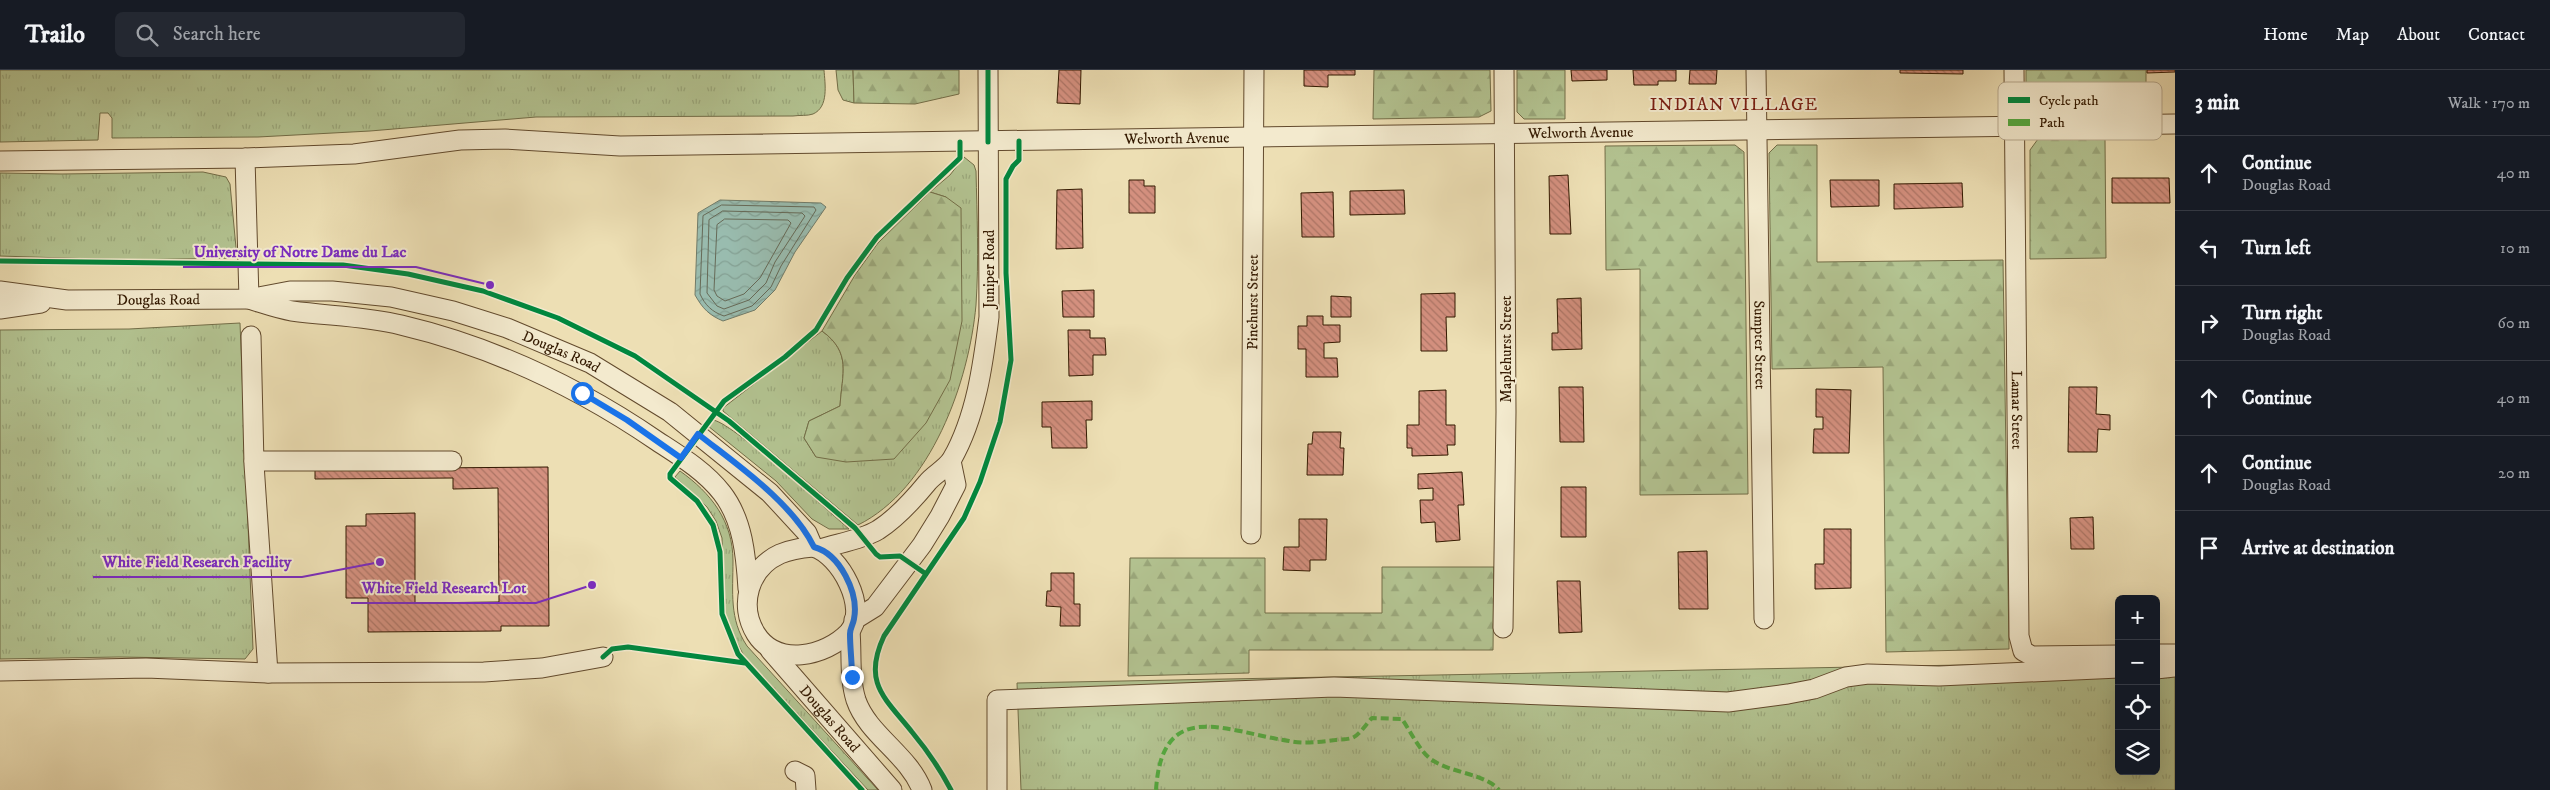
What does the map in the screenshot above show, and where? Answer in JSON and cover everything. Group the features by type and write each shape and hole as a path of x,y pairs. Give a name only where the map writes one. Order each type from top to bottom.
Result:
{"street":[{"name":"Juniper Road","path":"817,548 862,537 878,530 907,507 930,479 951,461 969,418 984,357 989,317 988,70"},
{"name":"Pinehurst Street","path":"1251,534 1254,70"},
{"name":"Maplehurst Street","path":"1503,628 1506,412 1504,70"},
{"name":"Sumpter Street","path":"1756,70 1764,619"},
{"name":"Welworth Avenue","path":"2162,124 2175,124"},
{"name":"Welworth Avenue","path":"0,161 245,158 354,154 460,140 505,139 620,146 1998,128"},
{"name":"Lamar Street","path":"2014,140 2019,636 2022,651 2032,656 2115,655"},
{"path":"245,158 249,299"},
{"name":"Douglas Road","path":"0,291 67,300"},
{"name":"Douglas Road","path":"0,309 67,300 249,299 290,291 332,291 391,298 453,311 547,343 590,363 670,412 770,493 807,533 817,548"},
{"name":"Douglas Road","path":"249,299 290,311 399,324 444,336 508,358 582,393 671,450 708,477 723,494 734,514 742,536 748,589"},
{"path":"251,336 254,461 268,673"},
{"path":"254,461 452,461"},
{"path":"852,625 851,585 841,568 817,548 794,549 766,562 755,575 748,589 746,606 749,621 756,636 768,647 785,656 805,655 826,648 875,607 940,516 956,485 951,461"},
{"name":"Douglas Road","path":"852,625 852,677 857,701 868,722 897,752 922,790"},
{"name":"Douglas Road","path":"768,647 892,790"},
{"path":"2160,654 2175,654"},
{"path":"0,671 146,668 268,673 484,672 542,668 603,656"},
{"path":"2160,669 2175,667"},
{"path":"997,790 997,700 1334,687 1728,702 1814,689 1846,677 1868,674 1939,676 2115,668"},
{"path":"795,771 805,776 806,790"}],"green space":[{"path":"0,70 824,70 825,95 822,106 818,111 813,114 793,116 536,117 370,131 258,137 112,138 112,118 108,113 100,113 98,140 0,142"},
{"path":"836,70 853,70 854,103 843,100 838,90"},
{"path":"853,70 959,70 959,94 915,104 854,103"},
{"path":"1374,70 1490,70 1491,111 1479,117 1373,119"},
{"path":"1517,70 1565,70 1565,119 1524,119 1517,112"},
{"path":"2026,70 2146,70 2146,82 2026,82"},
{"path":"2037,140 2105,140 2106,258 2030,259 2030,150"},
{"path":"1735,145 1744,152 1748,494 1640,495 1640,269 1606,270 1605,146"},
{"path":"1777,145 1817,145 1817,262 2003,260 2009,649 1886,652 1883,367 1772,369 1769,153"},
{"path":"964,157 974,165 976,171 978,254 976,305 965,367 955,399 942,430 926,460 906,486 884,508 858,525 723,411 723,408 822,331 838,347 843,364 843,374 840,406 809,421 804,438 816,457 946,197 930,192 950,175"},
{"path":"203,172 226,177 230,184 237,258 127,260 0,256 0,173"},
{"path":"930,192 946,197 961,208 962,321 950,380 926,423 894,459 846,462 816,457 804,438 809,421 840,406 843,374 843,364 838,347 822,331 855,275 878,243"},
{"path":"240,323 253,649 245,659 119,657 0,659 0,330 129,329"},
{"path":"712,420 738,434 849,529 829,529 812,519 776,481 708,426"},
{"path":"680,471 701,489 718,509 729,533 733,561 733,605 737,626 747,646 878,790 868,790 744,656 727,623 724,605 722,538 716,521 707,507 675,477"},
{"path":"1130,558 1265,558 1265,613 1382,613 1382,567 1494,567 1493,650 1249,650 1249,673 1128,676"},
{"path":"2160,661 2175,661 2175,790 1021,790 1017,683 2115,662 2115,775 2160,775"}],"water":[{"path":"720,200 821,203 826,207 795,252 775,290 755,310 723,321 707,311 695,295 698,213"}],"building":[{"path":"1059,70 1081,70 1080,104 1057,103"},
{"path":"1304,70 1355,70 1355,75 1328,75 1328,87 1304,86"},
{"path":"1571,70 1607,70 1607,80 1572,81"},
{"path":"1633,70 1676,70 1676,81 1658,81 1658,85 1634,85"},
{"path":"1690,70 1717,70 1716,84 1689,84"},
{"path":"1900,70 1963,70 1963,74 1900,73"},
{"path":"2147,70 2175,70 2175,72 2147,73"},
{"path":"1568,175 1571,234 1550,234 1549,176"},
{"path":"2112,178 2169,178 2170,203 2112,203"},
{"path":"1129,180 1144,180 1144,186 1155,186 1155,213 1129,213"},
{"path":"1830,180 1879,180 1879,206 1831,207"},
{"path":"1962,183 1963,207 1894,209 1894,184"},
{"path":"1082,189 1083,248 1056,249 1057,190"},
{"path":"1404,190 1405,214 1350,215 1350,191"},
{"path":"1333,192 1334,237 1302,237 1301,193"},
{"path":"1094,290 1094,317 1063,317 1062,291"},
{"path":"1455,293 1455,317 1446,317 1447,351 1421,351 1421,294"},
{"path":"1331,296 1351,297 1351,317 1331,317"},
{"path":"1581,298 1582,349 1552,350 1552,333 1558,333 1557,299"},
{"path":"1307,316 1323,316 1323,325 1340,325 1340,342 1324,343 1324,358 1337,358 1338,377 1306,377 1306,349 1298,349 1298,326 1307,326"},
{"path":"1068,330 1090,330 1090,338 1105,338 1106,355 1093,355 1093,375 1069,376"},
{"path":"1559,387 1583,387 1584,442 1560,442"},
{"path":"2069,387 2097,387 2096,414 2110,415 2110,430 2098,429 2097,452 2068,452"},
{"path":"1816,389 1851,390 1849,453 1813,453 1814,429 1823,429 1823,417 1816,417"},
{"path":"1446,390 1446,425 1455,425 1455,445 1447,445 1448,455 1412,456 1412,448 1407,448 1407,425 1419,425 1419,391"},
{"path":"1092,401 1092,420 1086,420 1087,448 1052,448 1051,427 1042,427 1042,402"},
{"path":"1313,432 1341,432 1340,448 1344,448 1343,475 1307,475 1308,444 1312,444"},
{"path":"548,467 549,626 501,626 501,631 368,632 368,598 346,598 346,526 366,526 366,514 415,513 415,603 499,602 498,488 453,489 453,478 315,479 315,469"},
{"path":"1462,472 1464,505 1458,505 1460,540 1436,542 1435,522 1421,523 1420,500 1433,500 1433,488 1418,489 1418,474"},
{"path":"1561,487 1586,487 1586,537 1561,537"},
{"path":"2093,517 2094,549 2071,549 2070,518"},
{"path":"1299,519 1327,519 1326,560 1310,560 1310,571 1283,570 1284,547 1299,547"},
{"path":"1824,529 1851,529 1851,588 1815,589 1815,564 1824,564"},
{"path":"1707,551 1708,609 1679,609 1678,552"},
{"path":"1051,573 1074,573 1074,604 1080,604 1080,626 1060,626 1061,607 1046,606 1047,591 1051,591"},
{"path":"1557,581 1580,581 1582,632 1559,633"}],"marked path":[{"path":"1156,790 1161,761 1171,741 1184,731 1202,727 1221,728 1306,743 1352,738 1372,718 1402,719 1420,747 1432,760 1449,768 1486,780 1499,790"}],"cycle path":[{"path":"988,70 988,142"},
{"path":"951,790 918,739 885,699 876,678 875,666 884,636 964,518 980,482 1000,422 1011,360 1006,273 1006,179 1013,166 1019,160 1019,141"},
{"path":"862,790 738,654 722,614 720,552 713,525 697,501 670,478 670,474 724,401 785,357 816,330 847,278 877,237 960,158 960,142"},
{"path":"0,261 343,265 408,274 483,291 558,318 635,356 729,421 855,528 880,557 900,556 926,574"},
{"path":"603,657 612,649 628,647 745,663"}],"place":[{"name":"University of Notre Dame du Lac","path":"490,285"},
{"name":"White Field Research Facility","path":"380,562"},
{"name":"White Field Research Lot","path":"592,585"}],"district":[{"name":"INDIAN VILLAGE","path":"1734,104"}],"route":[{"path":"582,393 627,420 681,458 698,434 770,493 790,514 807,533 814,547 820,549 841,568 851,585 854,603 854,620 850,631 852,677"}]}
